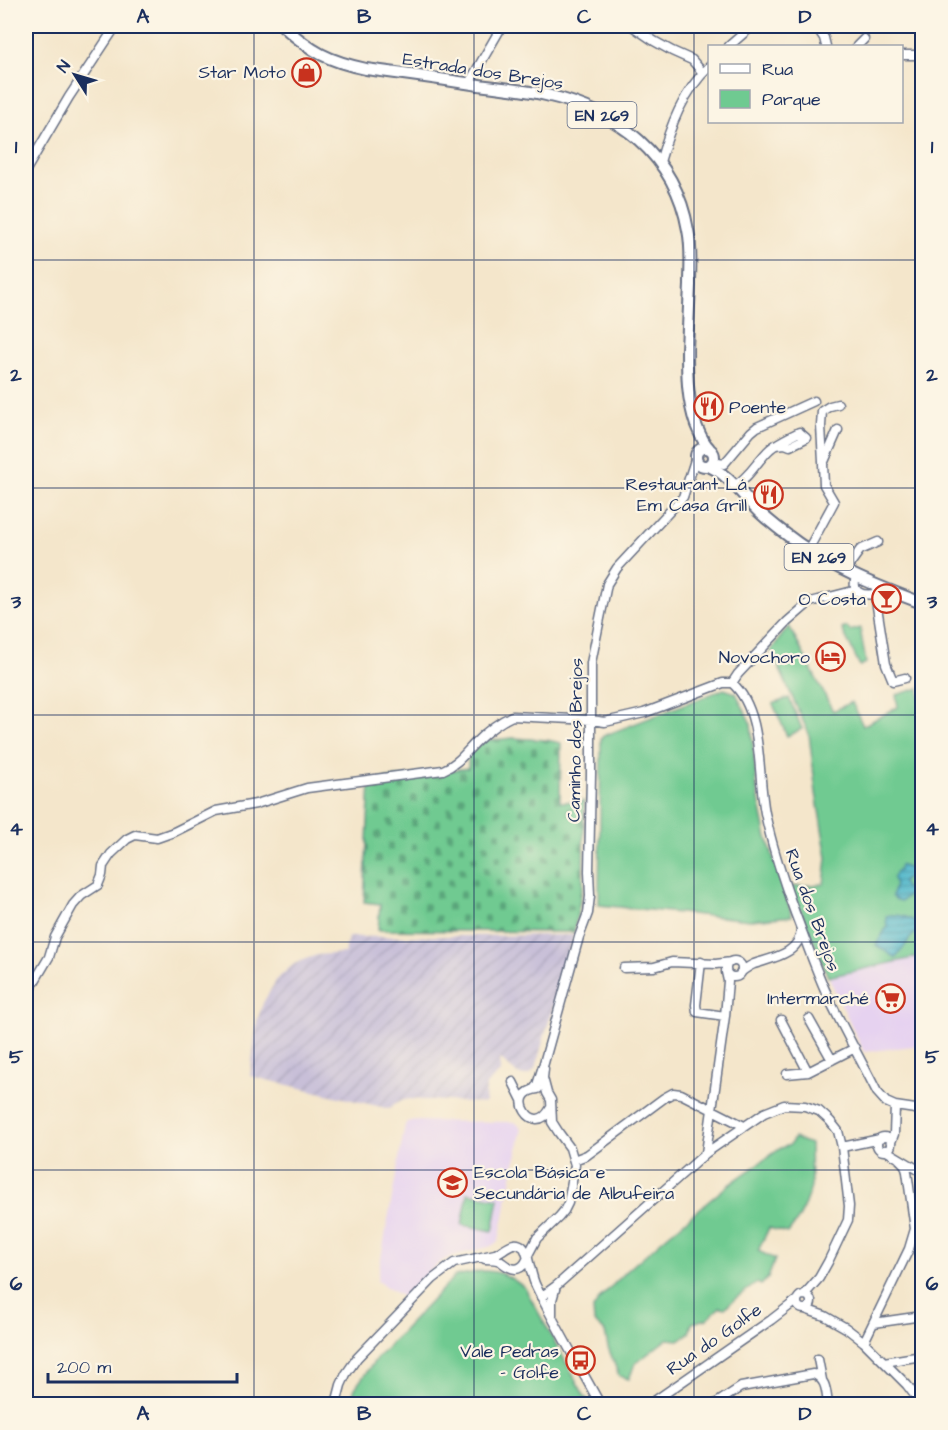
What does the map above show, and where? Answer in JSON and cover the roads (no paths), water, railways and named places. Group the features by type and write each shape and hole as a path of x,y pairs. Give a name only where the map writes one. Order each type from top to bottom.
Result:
{"main road":[{"name":"Estrada dos Brejos","path":"283,26 321,55 345,64 366,69 545,94 582,106 626,129 649,150 660,162 678,197 690,239 688,396 706,459"},
{"name":"EN 269","path":"706,459 775,526 808,550 876,590 922,603"}],"street":[{"path":"26,170 69,97 117,26"},
{"path":"470,83 502,26"},
{"path":"632,26 654,41 706,69 678,110 660,162"},
{"path":"730,45 752,26"},
{"path":"816,26 826,45"},
{"path":"858,45 864,39"},
{"path":"903,55 922,57"},
{"path":"706,459 724,464 751,432 814,401"},
{"path":"808,550 834,502 824,485 821,426 822,411 838,404"},
{"path":"823,464 838,430"},
{"path":"733,485 743,480 776,445"},
{"name":"Caminho dos Brejos","path":"544,1063 579,938 589,871 591,663 606,584 617,568 683,497 692,472 706,459"},
{"path":"845,571 860,550 878,542"},
{"path":"856,577 854,584 857,591"},
{"path":"26,1010 33,984 49,957 55,937 73,906 81,896 98,885 103,866 111,854 135,835 157,838 216,811 256,804 307,788 443,770 454,765 478,740 512,716 605,722 644,713 723,683 732,683 787,622 810,602 857,591 863,594 876,590 886,664 893,681 905,678"},
{"name":"Rua dos Brejos","path":"732,683 738,688 752,716 756,731 763,803 770,836 806,945 826,991 877,1092 886,1102 895,1106"},
{"path":"794,950 801,936 801,928"},
{"path":"726,972 732,977 751,965 794,950 800,944 806,945"},
{"path":"794,950 805,954 813,962"},
{"path":"624,968 654,967 672,962 716,964 769,960"},
{"path":"701,962 697,1012 725,1016"},
{"path":"705,1154 725,1016 728,981 726,967 734,962"},
{"path":"727,996 741,967 734,962"},
{"path":"781,1020 808,1072"},
{"path":"809,1020 832,1060"},
{"path":"787,1074 808,1072 855,1048"},
{"path":"522,1100 537,1085 544,1063"},
{"path":"511,1268 523,1266 537,1238 564,1211 568,1203 574,1160 570,1148 552,1122 551,1100 546,1093 543,1078 544,1063"},
{"path":"546,1093 531,1091 513,1082 526,1114 559,1133"},
{"path":"574,1160 587,1155 664,1098 673,1094 681,1094 744,1126"},
{"path":"541,1297 705,1154 764,1113 784,1105 805,1106 819,1111 838,1131 849,1206 848,1220 828,1262 804,1302 864,1342 920,1402"},
{"path":"886,1143 895,1106 922,1110"},
{"path":"533,1118 537,1119 545,1115 550,1108"},
{"path":"842,1147 865,1143 886,1143"},
{"path":"864,1342 909,1249 915,1229 915,1172 898,1158 886,1143"},
{"path":"336,1404 346,1374 433,1279 454,1263 488,1256 504,1250 511,1244 520,1245 537,1238"},
{"path":"520,1245 526,1250 534,1282 541,1297 600,1404"},
{"path":"504,1250 503,1260 511,1268"},
{"path":"472,1258 501,1261 547,1288 556,1286"},
{"path":"553,1318 552,1300 556,1286"},
{"name":"Rua do Golfe","path":"650,1404 771,1320 804,1302"},
{"path":"874,1323 922,1316"},
{"path":"884,1362 922,1356"},
{"path":"818,1359 828,1404"},
{"path":"715,1404 741,1387 813,1374 822,1380"}],"water":[{"path":"900,865 911,868 922,866 922,878 907,878 902,883 906,889 914,889 922,893 922,905 912,895 901,901 892,896 895,884 893,878 899,871"},
{"path":"886,916 908,918 922,928 911,937 896,958 876,945 887,927"}],"place":[{"name":"Star Moto","path":"307,72"},
{"name":"Poente","path":"708,407"},
{"name":"Restaurant Lá Em Casa Grill","path":"768,494"},
{"name":"O Costa","path":"887,599"},
{"name":"Novochoro","path":"831,657"},
{"name":"Intermarché","path":"890,998"},
{"name":"Escola Básica e Secundária de Albufeira","path":"453,1182"},
{"name":"Vale Pedras - Golfe","path":"580,1361"}]}
